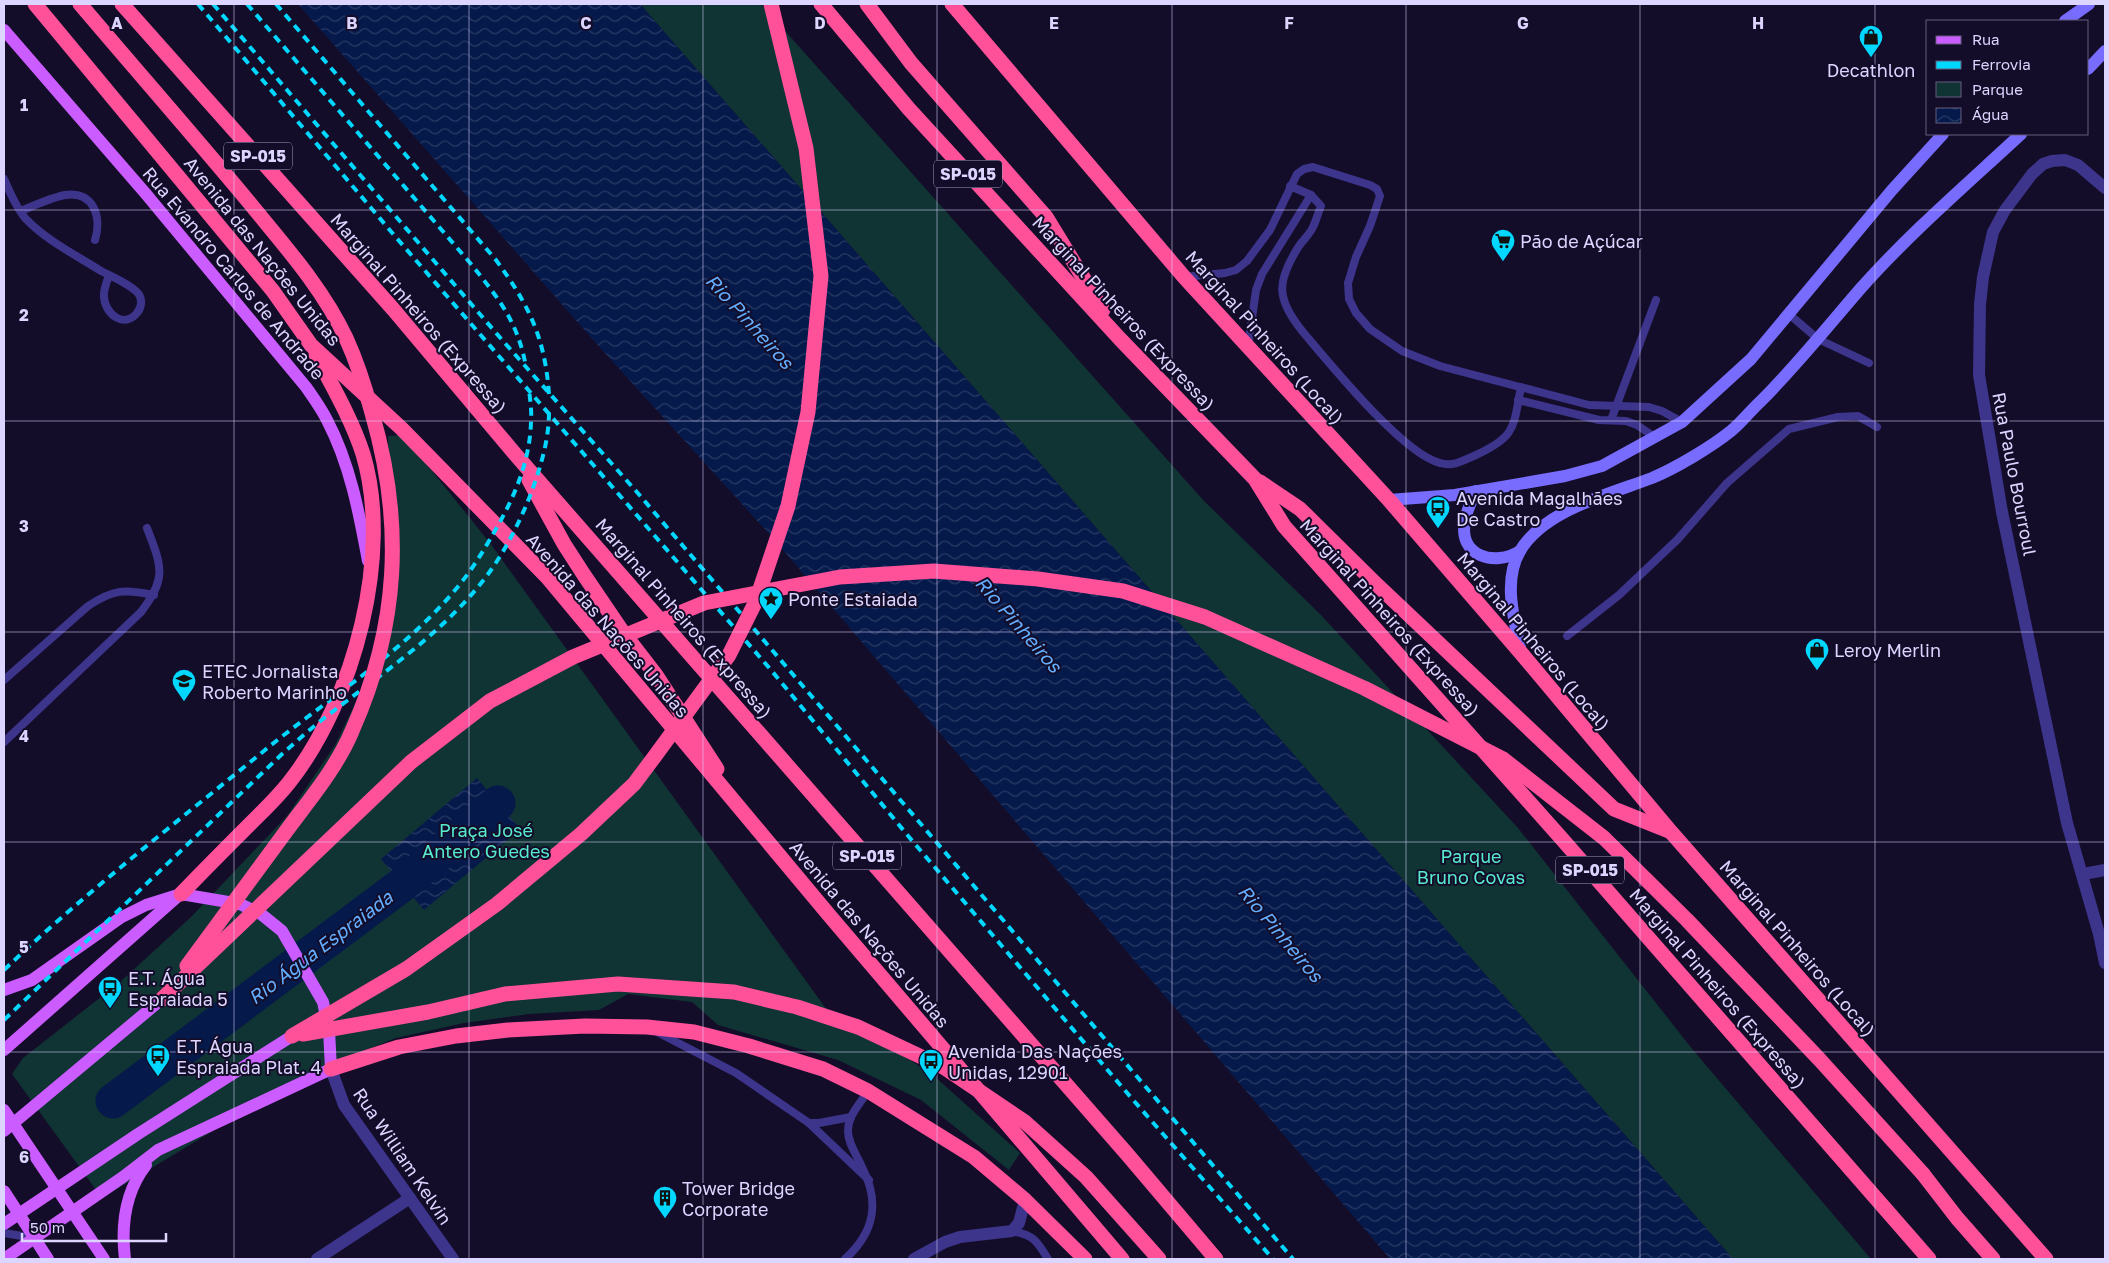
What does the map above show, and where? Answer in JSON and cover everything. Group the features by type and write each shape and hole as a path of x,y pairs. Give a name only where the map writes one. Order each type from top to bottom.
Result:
{"highway":[{"name":"Avenida das Nações Unidas","path":"35,4 262,277 311,345 401,428 547,577 753,825 1122,1259"},
{"path":"80,4 246,199 315,285 346,337 362,379 378,431 390,486 394,540 391,592 374,672 352,733 322,784 162,999"},
{"name":"Marginal Pinheiros (Expressa)","path":"122,4 393,309 516,454 1114,1138 1216,1259"},
{"path":"292,1036 406,969 498,904 581,834 634,784 729,655 756,601 788,506 808,412 821,276 806,148 771,4"},
{"name":"Marginal Pinheiros (Expressa)","path":"821,4 909,109 1120,339 1255,478 1284,526 1575,854 1929,1259"},
{"path":"866,4 911,63 1046,216 1120,339"},
{"name":"Marginal Pinheiros (Local)","path":"952,4 1184,277 1389,500 1521,653 1671,832 2046,1259"},
{"path":"181,894 272,802 291,781 314,748 336,704 364,615 370,575 373,533 371,493 363,454 350,422 311,345"},
{"path":"516,454 564,544 622,631 656,675 753,825"},
{"path":"1255,478 1300,509 1381,589 1614,809 1671,832"},
{"path":"162,999 411,762 490,702 573,657 704,603 840,577 934,571 1038,579 1123,591 1205,618 1364,688 1504,759 1604,838 1680,914 1820,1060 1923,1174 1957,1218 1993,1259"},
{"path":"292,1036 428,1012 505,994 618,984 734,992 797,1007 858,1027 945,1068 1025,1122 1086,1177 1159,1259"},
{"path":"331,1069 400,1047 456,1036 508,1030 585,1026 646,1027 694,1032 750,1046 823,1069 868,1091 974,1157 1025,1200 1085,1259"},
{"path":"1957,1218 1979,1259"}],"main road":[{"name":"Rua Evandro Carlos de Andrade","path":"4,30 146,194 306,386 326,418 342,451 353,486 370,575"},
{"path":"4,1050 181,894"},
{"path":"4,990 32,980 120,918 146,905 181,894 240,904 261,914 282,931 324,1002 329,1030 331,1069 158,1150 4,1259"},
{"path":"4,1131 162,999"},
{"path":"4,1224 138,1134 292,1036"},
{"path":"4,1110 104,1259"},
{"path":"125,1259 122,1231 131,1188 137,1176 158,1150"},
{"path":"4,1191 48,1259"}],"street":[{"path":"2066,20 2089,4"},
{"path":"2089,68 2105,50"},
{"path":"1389,500 1433,498 1565,476 1602,466 1682,422 1752,359 1892,190 1942,135"},
{"path":"1521,653 1512,611 1511,586 1514,563 1520,551 1531,537 1549,522 1581,505 1654,477 1732,430 1818,339 1893,253 2020,135"},
{"name":"Rua Paulo Bourroul","path":"2105,188 2078,165 2065,160 2052,161 2043,164 2032,174 2004,210 1993,232 1983,276 1980,304 1979,375 2002,512 2067,823 2083,874 2105,963"},
{"path":"1476,492 1465,521 1465,536 1469,546 1479,555 1493,560 1506,558 1520,551"},
{"path":"2083,874 2105,870"},
{"name":"Rua William Kelvin","path":"331,1069 344,1105 453,1259"},
{"path":"317,1259 410,1198"},
{"path":"914,1259 945,1242 960,1237 1012,1231 1019,1222 1025,1200"}],"lane":[{"path":"1184,277 1225,273 1236,270 1260,245 1270,230 1297,174 1304,169 1314,167 1377,189 1380,196 1370,226 1356,257 1348,284 1349,298 1356,313 1370,329 1402,351 1440,366 1589,404 1648,407 1662,411 1682,422"},
{"path":"4,179 26,218 57,244 110,275 139,293 142,302 139,312 132,318 120,320 114,317 105,305 103,295 110,275"},
{"path":"1290,186 1311,195 1321,206 1313,228 1300,245 1283,278 1281,289 1284,302 1291,318 1389,428 1429,458 1440,463 1455,465 1496,445 1508,436 1517,416 1521,387"},
{"path":"21,211 67,194 81,197 92,204 97,215 98,229 95,240"},
{"path":"1248,347 1256,290 1262,274 1311,195"},
{"path":"1611,420 1656,300"},
{"path":"1790,315 1818,339 1869,363"},
{"path":"1518,400 1599,420 1626,421 1637,425 1656,438"},
{"path":"1567,636 1619,595 1678,539 1727,483 1789,429 1838,417 1858,416 1877,426"},
{"path":"4,742 141,612 154,595 161,576 159,559 147,528"},
{"path":"4,680 88,606 102,597 115,591 132,590 154,595"},
{"path":"646,1027 736,1074 809,1123 869,1180"},
{"path":"845,1259 866,1232 870,1221 873,1193 869,1180 849,1140 848,1130 850,1117 868,1091"},
{"path":"809,1123 850,1117"},
{"path":"1012,1231 1032,1237 1048,1259"},
{"path":"4,1233 35,1238"}],"green space":[{"name":"Parque Bruno Covas","path":"640,4 761,4 1204,501 1320,614 1518,828 1693,1050 1871,1259 1733,1259"},
{"name":"Praça José Antero Guedes","path":"403,435 490,543 840,1028 882,1042 933,1075 1020,1153 1009,1170 921,1100 838,1060 718,1025 692,1002 628,994 599,1010 529,1014 464,1023 396,1038 309,1073 102,1198 12,1074 23,1058 120,982 191,917 287,816 335,745 360,693 379,635 389,563 388,436"}],"water":[{"name":"Rio Pinheiros","path":"298,4 640,4 1733,1259 1390,1259 771,536 603,351"},
{"path":"477,778 520,829 424,910 381,859"}],"waterway":[{"name":"Rio Água Espraiada","path":"113,1101 403,884 498,803"}],"railway":[{"path":"198,4 394,235 771,670 909,837 1134,1101 1273,1259"},
{"path":"213,4 503,341 636,491 1293,1259"},
{"path":"247,4 471,264 499,300 518,337 526,367"},
{"path":"276,4 508,276 526,307 539,339 544,356 549,394"},
{"path":"4,970 132,858 265,750 393,651 440,607 465,578 479,557 515,491 528,450 530,436 529,389"},
{"path":"4,1020 281,755 321,721 409,654 465,602 496,562 515,530 534,486 543,455 549,423 549,412"}],"place":[{"name":"Decathlon","path":"1871,58"},
{"name":"Pão de Açúcar","path":"1503,262"},
{"name":"Avenida Magalhães De Castro","path":"1438,529"},
{"name":"Ponte Estaiada","path":"771,620"},
{"name":"Leroy Merlin","path":"1817,671"},
{"name":"ETEC Jornalista Roberto Marinho","path":"184,702"},
{"name":"E.T. Água Espraiada 5","path":"110,1009"},
{"name":"E.T. Água Espraiada Plat. 4","path":"158,1077"},
{"name":"Avenida Das Nações Unidas, 12901","path":"931,1082"},
{"name":"Tower Bridge Corporate","path":"665,1219"}]}
